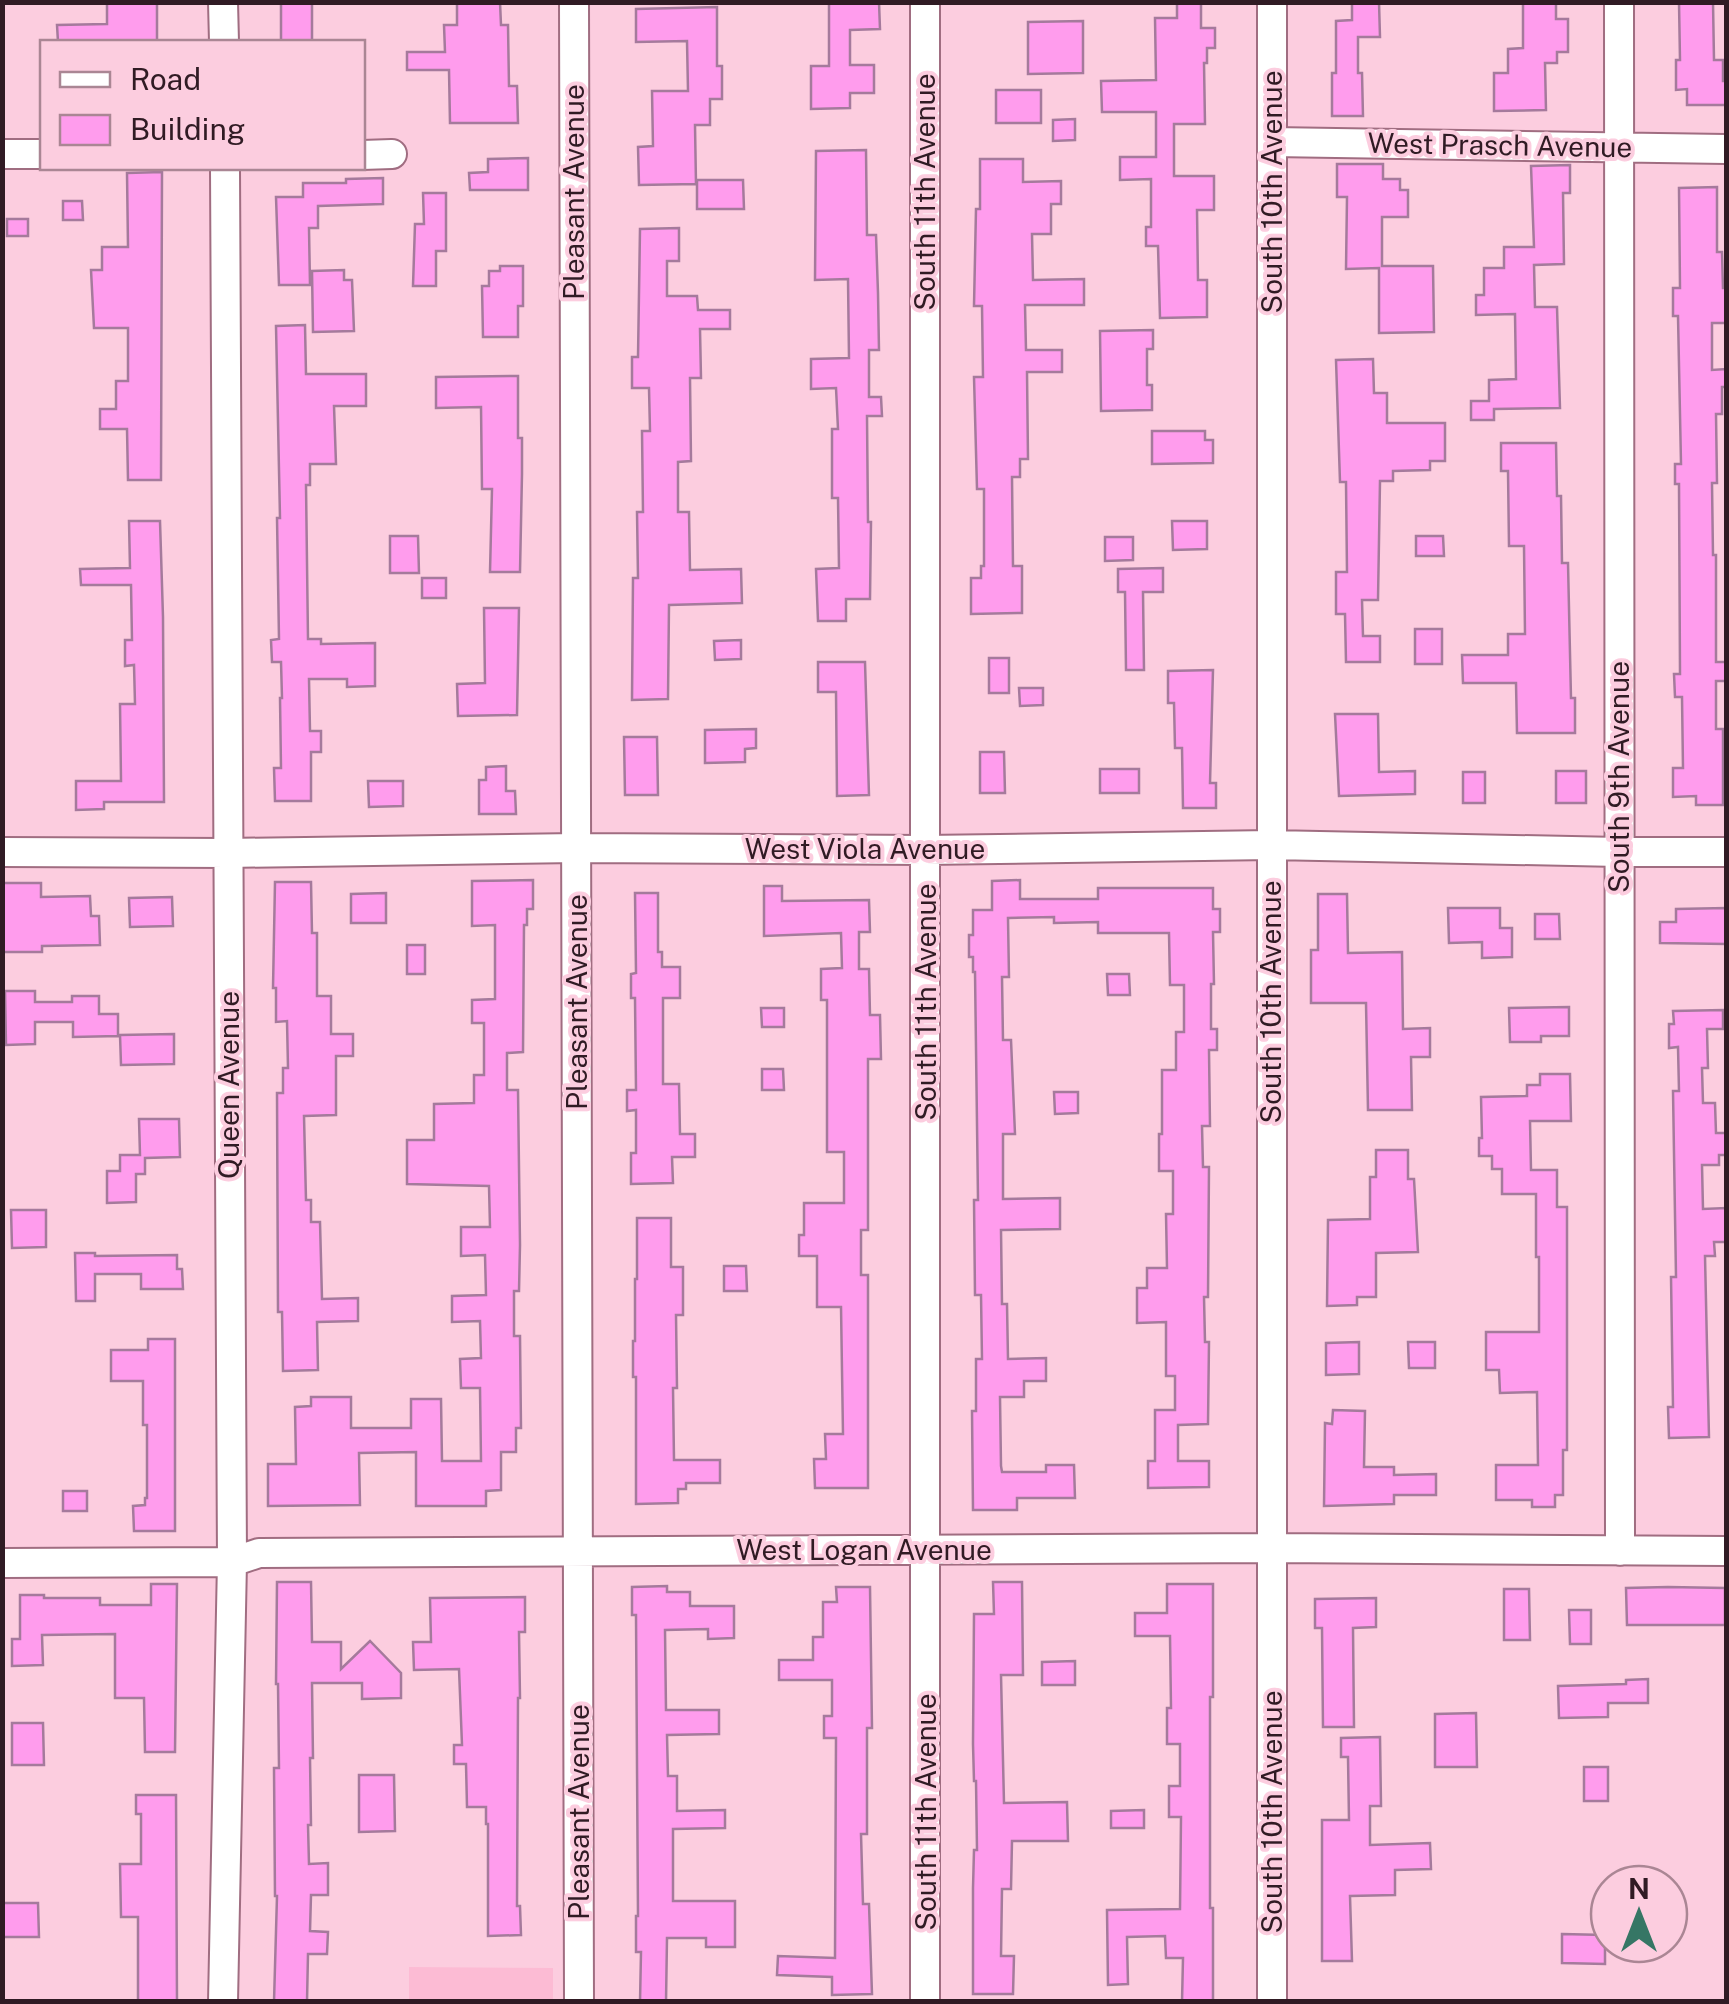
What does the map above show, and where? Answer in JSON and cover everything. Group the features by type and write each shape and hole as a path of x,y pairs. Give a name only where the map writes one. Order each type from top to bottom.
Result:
{"street":[{"path":"224,2 224,40"},
{"name":"Pleasant Avenue","path":"574,2 579,2002"},
{"name":"South 11th Avenue","path":"925,2 925,2002"},
{"name":"South 10th Avenue","path":"1272,2 1272,2002"},
{"name":"South 9th Avenue","path":"1619,2 1620,1552"},
{"name":"West Prasch Avenue","path":"1273,142 1726,149"},
{"path":"2,154 40,154"},
{"path":"365,155 392,154"},
{"name":"Queen Avenue","path":"223,2002 232,1562 225,170"},
{"name":"West Viola Avenue","path":"2,852 925,850 1270,845 1726,852"},
{"name":"West Logan Avenue","path":"2,1563 232,1562 258,1552 1273,1548 1726,1551"}],"shaded area":[{"path":"409,1967 553,1968 553,2001 409,2001"}],"building":[{"path":"107,2 157,2 157,40 58,40 57,25 107,24"},
{"path":"281,2 312,2 312,40 281,40"},
{"path":"457,2 500,2 501,25 508,25 509,86 517,86 518,123 450,123 449,70 407,70 407,52 445,52 444,25 457,25"},
{"path":"829,2 879,2 880,29 850,30 850,65 874,65 874,93 850,93 850,108 811,109 811,66 829,66"},
{"path":"1177,2 1201,2 1201,28 1215,28 1215,48 1207,48 1204,63 1205,124 1174,124 1174,176 1214,176 1214,210 1197,210 1198,280 1207,280 1207,317 1160,318 1158,246 1146,246 1146,227 1151,227 1151,179 1120,180 1120,157 1156,157 1156,112 1102,112 1101,81 1156,80 1155,18 1177,18"},
{"path":"1352,2 1379,2 1380,37 1358,37 1363,116 1332,116 1336,21 1352,20"},
{"path":"1523,2 1556,2 1556,19 1568,19 1568,52 1557,52 1557,63 1545,63 1546,110 1494,111 1494,73 1508,73 1508,49 1523,48"},
{"path":"1679,2 1713,2 1714,60 1723,60 1726,105 1687,105 1687,89 1676,90"},
{"path":"717,7 717,66 722,66 722,99 710,99 710,125 695,125 696,184 639,185 638,147 653,146 652,91 688,91 687,41 636,42 636,9"},
{"path":"1083,21 1083,73 1028,74 1028,22"},
{"path":"996,90 1041,90 1041,123 996,123"},
{"path":"1075,119 1075,140 1053,141 1053,120"},
{"path":"866,150 867,235 876,235 879,350 869,350 869,397 881,397 882,416 867,416 870,599 846,599 846,621 818,621 816,569 839,568 838,498 832,498 832,429 838,429 836,388 811,389 811,359 849,358 848,279 815,280 816,151"},
{"path":"528,158 528,190 470,190 469,173 488,172 488,159"},
{"path":"980,159 1023,159 1023,182 1061,181 1061,204 1051,204 1051,234 1032,234 1033,280 1084,279 1084,305 1025,305 1026,350 1062,350 1062,372 1027,372 1028,459 1020,459 1020,477 1012,477 1013,566 1022,566 1022,613 971,614 971,578 981,578 984,566 984,489 977,489 974,377 983,377 982,306 974,306"},
{"path":"1337,164 1383,164 1383,179 1400,179 1400,190 1408,190 1408,217 1382,217 1382,266 1433,266 1434,332 1379,333 1379,268 1346,269 1347,197 1337,197"},
{"path":"1570,165 1570,193 1563,193 1564,264 1534,265 1535,307 1557,307 1560,408 1494,409 1494,420 1471,420 1471,401 1489,401 1489,380 1516,379 1515,314 1476,315 1476,295 1484,295 1484,268 1504,268 1504,247 1534,247 1531,166"},
{"path":"162,172 161,480 128,480 127,429 100,429 100,409 116,409 116,381 128,381 128,328 94,328 91,270 102,270 102,247 128,247 127,173"},
{"path":"383,178 383,204 318,206 318,228 309,228 310,285 279,285 276,197 303,197 303,183"},
{"path":"697,180 743,180 744,209 697,209"},
{"path":"1717,187 1717,252 1722,252 1726,288 1726,323 1712,323 1712,370 1726,369 1722,414 1716,414 1717,483 1712,483 1716,662 1726,662 1726,681 1716,681 1716,729 1723,729 1723,805 1696,805 1696,796 1673,797 1673,768 1683,768 1682,697 1675,697 1674,674 1680,674 1679,484 1675,484 1675,464 1681,464 1678,316 1673,316 1673,288 1680,288 1679,188"},
{"path":"423,193 446,193 446,251 436,251 436,286 413,286 415,224 424,224"},
{"path":"63,201 82,201 83,220 63,220"},
{"path":"7,219 28,219 28,236 7,236"},
{"path":"679,228 679,261 667,261 667,296 697,296 698,310 730,310 730,329 700,329 701,378 690,378 691,461 678,462 678,512 689,512 690,570 741,569 742,603 669,605 668,699 632,700 633,578 638,578 637,512 643,512 642,431 650,431 649,388 632,388 632,357 638,357 640,229"},
{"path":"500,266 523,266 518,337 483,337 482,286 489,286 489,271 500,271"},
{"path":"344,270 344,280 352,280 354,331 313,332 312,271"},
{"path":"305,325 306,374 366,374 366,406 334,406 336,464 310,464 310,485 306,485 308,639 321,639 321,644 375,643 375,686 347,687 347,679 309,679 310,731 321,731 321,752 311,752 311,801 275,801 274,768 281,768 282,698 281,662 272,662 271,640 279,639 276,326"},
{"path":"1153,330 1153,349 1147,349 1152,410 1101,411 1100,331"},
{"path":"1373,359 1374,393 1387,393 1387,423 1445,423 1445,461 1430,461 1430,470 1393,471 1393,481 1380,481 1378,600 1362,600 1363,636 1380,636 1380,662 1346,662 1345,614 1336,614 1336,572 1347,572 1346,482 1340,482 1336,360"},
{"path":"518,376 518,438 522,438 520,572 490,572 492,489 482,489 481,407 436,408 436,377"},
{"path":"1152,431 1205,431 1205,440 1213,440 1213,463 1152,464"},
{"path":"1501,443 1556,443 1562,563 1568,563 1575,733 1517,733 1516,683 1463,683 1462,655 1508,655 1508,634 1525,634 1524,546 1509,546 1508,471 1501,471"},
{"path":"129,521 160,521 164,802 104,802 104,809 76,810 76,781 121,781 120,704 135,704 134,665 125,666 125,640 132,640 131,585 81,585 80,569 130,568"},
{"path":"1172,521 1207,521 1207,549 1173,550"},
{"path":"390,536 418,536 419,573 390,573"},
{"path":"1416,536 1443,536 1444,556 1416,556"},
{"path":"1105,537 1133,537 1133,560 1105,561"},
{"path":"1163,568 1163,592 1143,592 1144,670 1126,670 1125,592 1118,592 1118,569"},
{"path":"422,578 446,578 446,598 422,598"},
{"path":"484,608 519,608 517,715 458,716 457,684 485,683"},
{"path":"1415,629 1442,629 1442,664 1415,664"},
{"path":"741,640 741,659 715,660 714,641"},
{"path":"989,658 1009,658 1009,693 989,693"},
{"path":"818,662 865,662 869,795 837,796 836,692 818,692"},
{"path":"1213,670 1210,783 1216,783 1216,808 1183,808 1182,748 1175,748 1174,703 1168,703 1168,671"},
{"path":"1019,688 1043,688 1043,705 1020,706"},
{"path":"1335,714 1378,714 1379,772 1415,771 1415,794 1339,796"},
{"path":"756,729 756,748 745,749 745,762 705,763 705,730"},
{"path":"624,737 657,737 658,795 625,795"},
{"path":"980,752 1004,752 1005,793 980,793"},
{"path":"506,766 506,791 515,791 516,814 479,814 479,780 486,780 486,767"},
{"path":"1100,769 1139,769 1139,793 1100,793"},
{"path":"1556,771 1586,771 1586,803 1556,803"},
{"path":"1463,772 1485,772 1485,803 1463,803"},
{"path":"368,781 403,781 403,806 369,807"},
{"path":"533,880 533,909 527,909 524,925 523,1052 507,1053 507,1090 518,1090 520,1245 514,1336 520,1336 521,1428 516,1428 516,1452 501,1452 501,1490 486,1491 486,1506 416,1506 416,1452 359,1453 360,1505 268,1506 268,1464 296,1464 295,1407 311,1406 311,1397 351,1397 351,1428 411,1428 411,1399 441,1399 442,1461 481,1461 480,1388 461,1388 460,1359 481,1358 480,1321 452,1322 452,1296 486,1295 485,1255 461,1256 461,1227 490,1227 489,1186 407,1184 407,1140 434,1140 434,1104 474,1103 474,1075 484,1075 484,1023 472,1023 472,1000 495,999 495,925 472,926 472,881"},
{"path":"1020,880 1020,899 1098,899 1098,888 1213,888 1213,909 1220,909 1220,932 1213,932 1211,984 1211,1029 1217,1029 1217,1050 1209,1050 1210,1126 1202,1126 1203,1167 1209,1167 1208,1297 1204,1297 1205,1342 1209,1342 1208,1424 1178,1425 1178,1461 1209,1461 1209,1487 1148,1488 1148,1461 1155,1461 1155,1410 1175,1410 1175,1376 1166,1376 1166,1322 1137,1323 1137,1288 1147,1288 1147,1268 1167,1268 1166,1214 1173,1214 1173,1171 1159,1171 1162,1070 1176,1070 1176,1032 1184,1032 1184,985 1170,985 1169,933 1098,933 1098,922 1054,923 1054,917 1008,918 1009,977 1002,977 1003,1040 1011,1040 1015,1134 1003,1134 1003,1199 1060,1198 1060,1229 1001,1230 1002,1304 1007,1304 1008,1359 1046,1358 1046,1381 1024,1381 1024,1397 1000,1397 1001,1466 1002,1472 1046,1472 1046,1465 1074,1465 1075,1498 1017,1498 1017,1510 973,1510 972,1411 976,1411 976,1359 982,1359 981,1295 975,1295 975,972 973,957 969,957 969,935 973,935 973,910 992,910 992,881"},
{"path":"275,882 311,882 312,933 317,933 317,996 331,996 331,1034 353,1034 353,1056 336,1056 336,1115 304,1116 306,1200 311,1200 311,1222 320,1222 322,1299 358,1298 358,1321 317,1322 318,1370 283,1371 282,1312 278,1312 277,1093 283,1093 283,1068 288,1068 287,1021 276,1022 273,988"},
{"path":"3,883 41,883 41,897 90,896 91,916 99,916 100,945 42,946 42,952 3,952"},
{"path":"764,886 782,886 782,901 869,900 870,932 859,932 859,969 869,969 870,1015 880,1015 881,1059 868,1059 868,1230 861,1230 861,1275 868,1275 868,1488 815,1488 814,1459 826,1459 825,1434 843,1434 841,1307 817,1307 817,1256 799,1256 799,1235 804,1235 804,1203 844,1203 844,1152 827,1152 827,1000 821,1000 821,969 842,968 841,933 764,936"},
{"path":"386,893 386,923 351,923 351,894"},
{"path":"635,893 658,893 658,952 662,952 662,967 680,967 680,998 663,998 663,1084 679,1084 680,1134 695,1134 695,1157 672,1157 673,1183 631,1184 636,1110 627,1111 627,1090 636,1090 635,998 631,998 631,974 636,973"},
{"path":"1318,894 1347,894 1348,953 1402,952 1403,1029 1430,1028 1430,1057 1411,1057 1412,1110 1368,1110 1366,1003 1311,1003 1311,950 1318,950"},
{"path":"172,897 173,926 130,927 129,898"},
{"path":"1448,908 1500,908 1500,928 1512,928 1512,957 1482,958 1482,942 1449,943"},
{"path":"1726,908 1726,944 1660,943 1660,922 1676,922 1676,909"},
{"path":"1535,914 1559,914 1560,939 1535,939"},
{"path":"407,945 425,945 425,974 407,974"},
{"path":"1107,974 1129,974 1130,995 1108,995"},
{"path":"5,991 35,991 35,1002 72,1002 72,996 99,996 99,1014 118,1014 118,1036 73,1037 73,1022 35,1022 35,1044 6,1045"},
{"path":"1569,1007 1569,1036 1541,1036 1541,1042 1510,1042 1509,1008"},
{"path":"761,1008 784,1008 784,1027 762,1027"},
{"path":"1723,1010 1723,1029 1707,1029 1708,1068 1702,1068 1703,1103 1715,1103 1716,1133 1726,1133 1726,1155 1719,1155 1719,1165 1702,1165 1703,1209 1726,1208 1726,1242 1714,1242 1715,1256 1705,1256 1709,1437 1669,1438 1668,1407 1673,1407 1671,1277 1676,1277 1673,1091 1679,1091 1678,1047 1669,1048 1669,1024 1674,1024 1673,1011"},
{"path":"174,1034 174,1064 121,1065 120,1035"},
{"path":"762,1069 783,1069 784,1090 762,1090"},
{"path":"1540,1074 1570,1074 1571,1121 1530,1121 1531,1170 1557,1170 1557,1207 1567,1207 1567,1450 1563,1450 1563,1495 1555,1495 1555,1507 1532,1507 1532,1500 1496,1500 1496,1465 1538,1465 1537,1392 1500,1393 1499,1370 1486,1370 1486,1332 1539,1332 1539,1257 1536,1194 1502,1194 1502,1169 1492,1169 1492,1156 1479,1156 1481,1097 1527,1096 1527,1085 1540,1085"},
{"path":"1054,1092 1078,1092 1078,1113 1055,1114"},
{"path":"139,1119 179,1119 180,1157 145,1158 145,1174 136,1174 136,1202 107,1203 107,1171 120,1171 120,1155 140,1155"},
{"path":"1376,1150 1408,1150 1408,1179 1414,1179 1418,1252 1376,1253 1376,1297 1357,1297 1357,1305 1327,1306 1328,1220 1370,1219 1370,1177 1376,1177"},
{"path":"11,1210 46,1210 46,1247 12,1248"},
{"path":"637,1218 671,1218 671,1267 683,1267 683,1315 676,1315 674,1460 720,1460 720,1483 686,1483 686,1489 678,1489 678,1503 636,1504 633,1341"},
{"path":"75,1253 177,1255 183,1289 141,1289 141,1274 95,1274 95,1301 76,1301"},
{"path":"724,1266 746,1266 747,1291 724,1291"},
{"path":"148,1339 175,1339 175,1531 134,1531 133,1506 145,1505 147,1498 143,1381 111,1381 111,1350 148,1350"},
{"path":"1359,1342 1359,1374 1326,1375 1326,1343"},
{"path":"1408,1342 1435,1342 1435,1368 1409,1368"},
{"path":"1333,1410 1365,1411 1364,1467 1394,1467 1394,1475 1436,1474 1436,1495 1394,1495 1394,1504 1324,1506 1325,1423 1332,1424"},
{"path":"63,1491 87,1491 87,1511 63,1511"},
{"path":"277,1582 311,1582 312,1642 341,1642 341,1669 370,1641 401,1673 401,1698 362,1699 362,1683 312,1683 309,1864 328,1863 328,1895 311,1895 310,1931 328,1932 327,1954 308,1954 307,2002 274,2002 274,1768 279,1768"},
{"path":"993,1582 1022,1582 1023,1675 1001,1675 1004,1803 1067,1802 1068,1841 1012,1841 1011,1889 1002,1889 1001,1956 1014,1956 1013,1994 973,1994 977,1850 974,1614 994,1614"},
{"path":"151,1584 177,1584 175,1752 145,1752 144,1698 115,1698 115,1634 42,1635 43,1665 12,1666 12,1639 20,1639 20,1595 100,1598 100,1605 151,1605"},
{"path":"1167,1584 1213,1584 1213,2002 1182,2002 1183,1958 1166,1958 1165,1936 1127,1937 1128,1984 1108,1985 1107,1910 1180,1909 1181,1817 1169,1817 1169,1786 1180,1786 1180,1744 1167,1744 1170,1636 1135,1636 1135,1613 1167,1613"},
{"path":"667,1586 667,1592 690,1592 690,1606 734,1606 734,1638 708,1639 708,1629 665,1630 666,1710 719,1710 719,1734 667,1735 668,1776 677,1776 677,1811 725,1810 725,1828 673,1829 673,1901 735,1901 735,1947 706,1947 706,1938 667,1938 666,2002 640,2002 641,1952 636,1952 636,1615 632,1615 632,1587"},
{"path":"836,1587 870,1587 872,1728 867,1728 867,1834 861,1834 863,1904 869,1904 872,1994 832,1995 832,1977 777,1975 778,1956 835,1958 836,1738 824,1738 824,1716 832,1716 832,1680 779,1680 779,1660 813,1660 813,1637 823,1637 823,1602 837,1602"},
{"path":"1626,1588 1725,1588 1725,1625 1627,1625"},
{"path":"1504,1589 1529,1589 1530,1640 1504,1640"},
{"path":"525,1597 525,1632 519,1632 518,1698 517,1906 521,1935 488,1936 486,1807 467,1807 466,1764 454,1764 454,1745 462,1745 459,1669 414,1670 413,1642 431,1642 430,1598"},
{"path":"1376,1598 1376,1627 1353,1628 1354,1727 1323,1727 1322,1628 1315,1628 1315,1599"},
{"path":"1569,1610 1591,1610 1591,1644 1570,1644"},
{"path":"1075,1661 1075,1685 1042,1685 1042,1662"},
{"path":"1648,1679 1648,1703 1608,1703 1608,1717 1559,1718 1558,1686 1626,1684 1626,1680"},
{"path":"1476,1713 1477,1767 1435,1767 1435,1714"},
{"path":"12,1723 43,1723 44,1765 12,1765"},
{"path":"1380,1737 1381,1806 1370,1806 1370,1845 1430,1843 1431,1869 1395,1870 1395,1895 1350,1896 1352,1961 1322,1961 1322,1820 1349,1820 1348,1757 1341,1757 1341,1738"},
{"path":"1584,1767 1608,1767 1608,1801 1584,1801"},
{"path":"359,1775 394,1775 395,1831 359,1832"},
{"path":"136,1795 176,1795 177,2002 138,2002 138,1917 121,1917 120,1864 141,1864 141,1814 136,1814"},
{"path":"1144,1810 1144,1828 1111,1828 1111,1811"},
{"path":"2,1903 38,1903 39,1937 2,1937"},
{"path":"1562,1934 1589,1935 1589,1964 1562,1963"}]}
